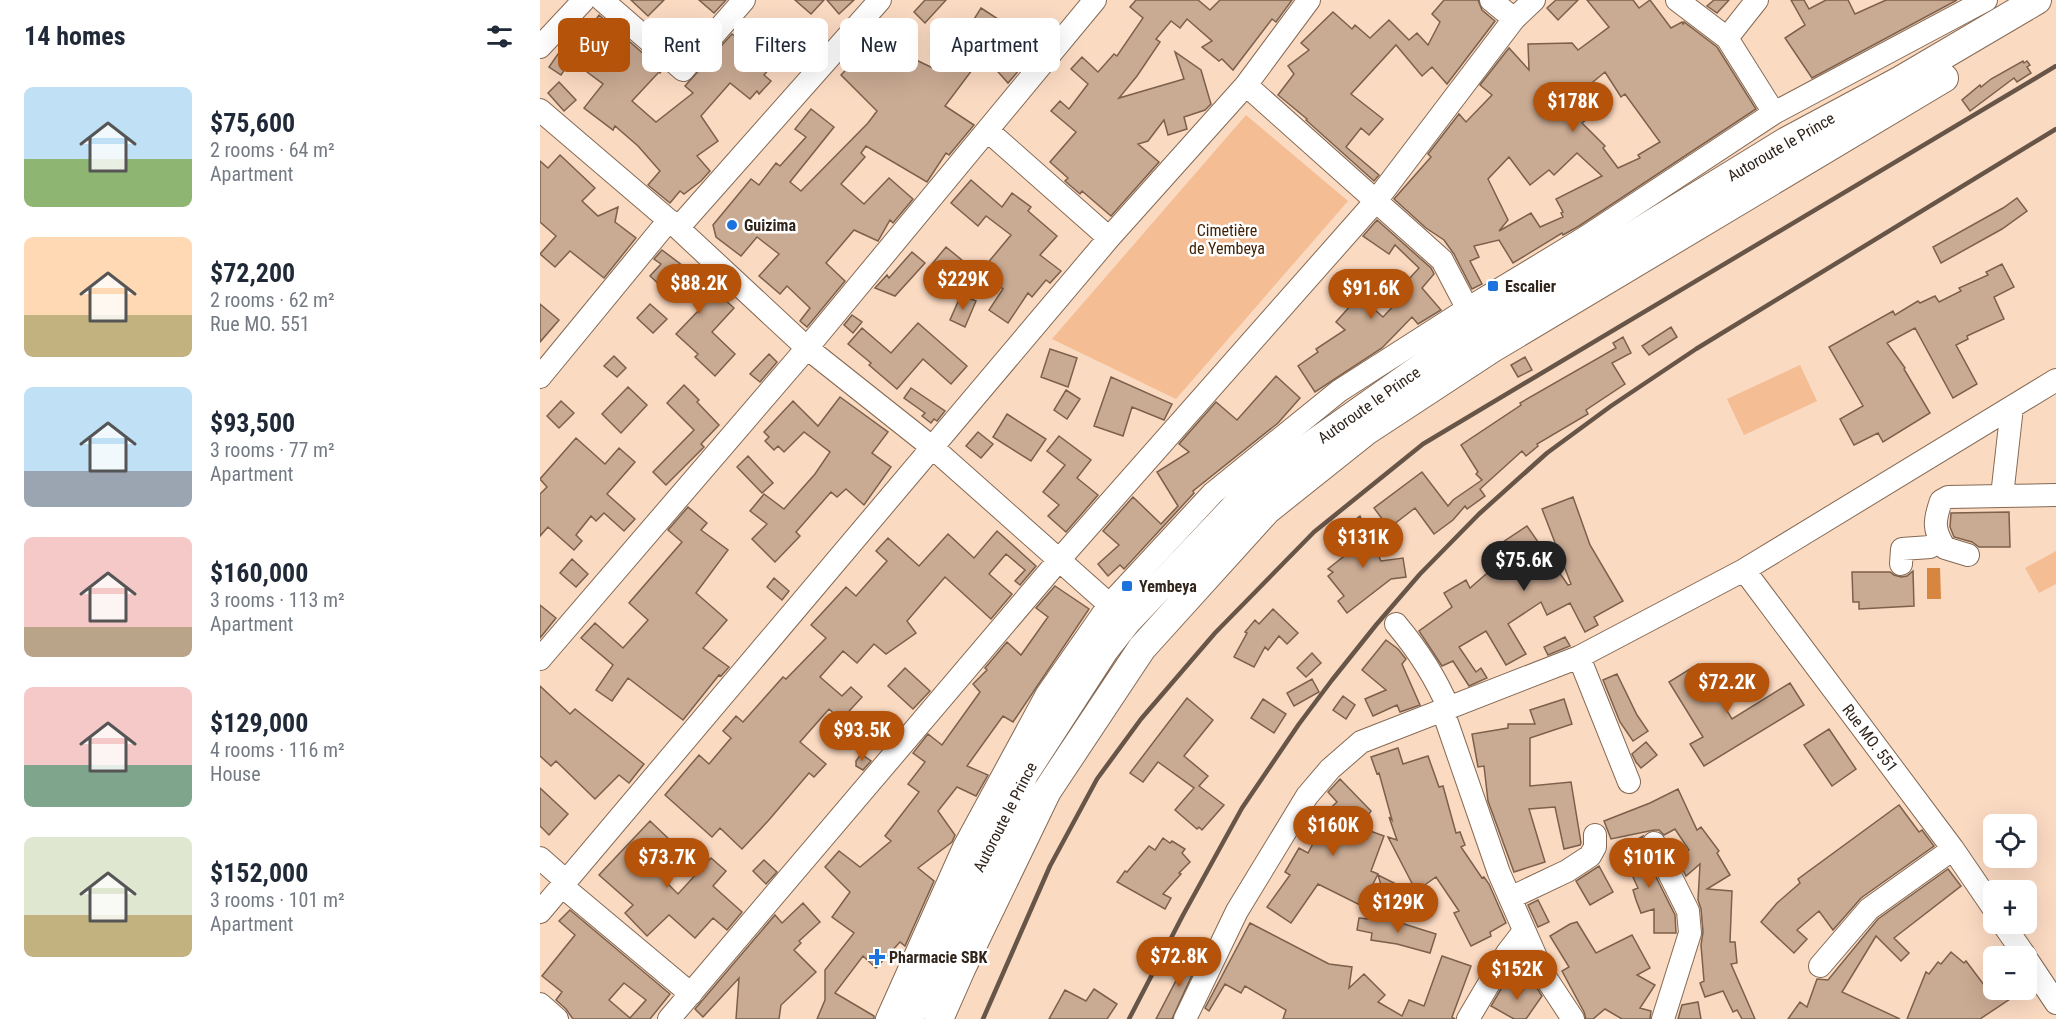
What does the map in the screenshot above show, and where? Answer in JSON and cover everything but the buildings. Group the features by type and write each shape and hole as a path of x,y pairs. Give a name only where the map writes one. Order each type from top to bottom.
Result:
{"main road":[{"name":"Autoroute le Prince","path":"909,1019 1024,774 1105,649 1118,613 1259,482 1445,351 1474,320 1787,141 1901,80 2037,0"},
{"name":"Autoroute le Prince","path":"939,1019 1047,791 1142,648 1267,510 1365,431 1491,349 2056,10"}],"street":[{"path":"540,47 584,0"},
{"path":"602,0 683,69 744,0"},
{"path":"540,377 673,224 880,0"},
{"path":"540,659 807,348 1095,0"},
{"path":"540,912 1109,238 1246,85 1310,0"},
{"path":"1491,0 1514,19"},
{"path":"669,1019 1059,560 1375,202 1514,19 1534,0"},
{"path":"1677,0 1727,38 1774,113"},
{"path":"1727,38 1757,0"},
{"path":"1246,85 1442,260 1474,320 1586,237 1774,113 1986,0"},
{"path":"542,116 673,224 807,348 933,448 1118,613 1047,694 964,847 887,1019"},
{"path":"988,131 1109,238"},
{"path":"1185,1019 1237,911 1307,796 1330,769 1361,742 1579,657 1744,570 2056,380"},
{"path":"2002,496 2012,407"},
{"path":"1968,555 1945,548 1937,536 1935,521 1941,501 1948,497 2056,495"},
{"path":"1901,564 1902,549 1929,547 1939,540"},
{"name":"Rue MO. 551","path":"1744,570 1953,849 1983,893"},
{"path":"1396,624 1414,646 1421,661 1439,686 1499,873 1544,975 1574,1019"},
{"path":"1579,657 1629,782"},
{"path":"1510,898 1567,871 1590,856 1595,847 1595,835"},
{"path":"1654,843 1688,911 1690,933 1664,1019"},
{"path":"1820,966 1869,909 1953,849"},
{"path":"540,858 564,884 691,994"},
{"path":"1468,1019 1507,953 1524,931"},
{"path":"2037,974 2056,1003"},
{"path":"540,1004 557,1019"}],"green space":[{"name":"Cimetière de Yembeya","path":"1246,115 1348,201 1176,399 1052,339"},
{"path":"1800,365 1817,401 1744,435 1727,399"},
{"path":"2056,551 2056,584 2039,593 2025,568"}],"shaded area":[{"path":"1927,568 1940,568 1941,599 1927,599"}],"railway":[{"path":"983,1019 1050,866 1097,779 1141,719 1215,633 1314,532 1423,444 2056,66"},
{"path":"1129,1019 1242,808 1299,724 1376,625 1420,574 1479,514 1547,453 1611,406 1696,349 2056,129"}],"place":[{"name":"Guizima","path":"732,225"},
{"name":"Escalier","path":"1493,286"},
{"name":"Yembeya","path":"1127,586"},
{"name":"Pharmacie SBK","path":"877,957"}]}
